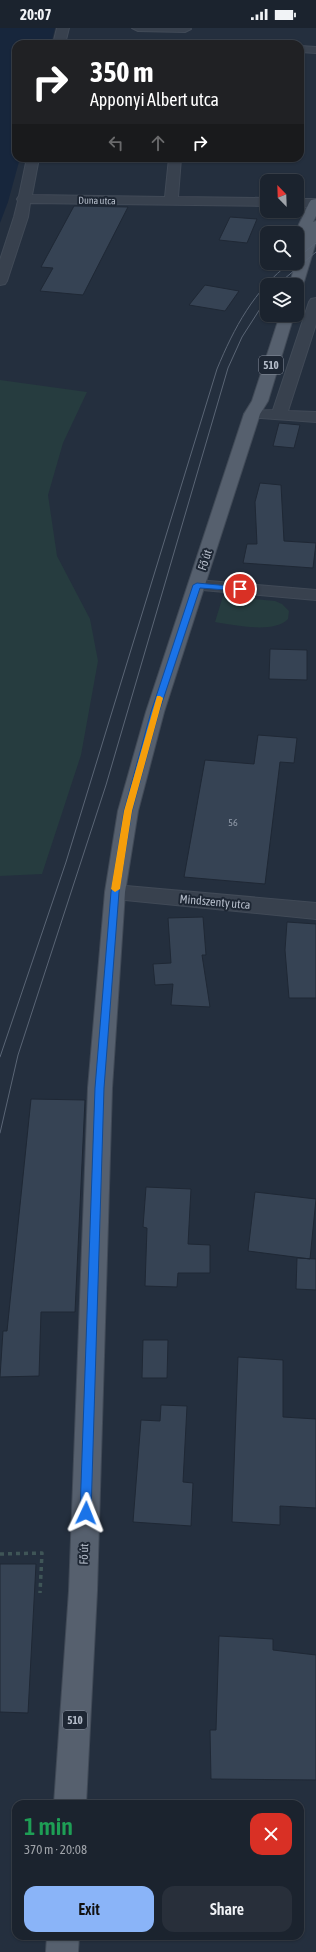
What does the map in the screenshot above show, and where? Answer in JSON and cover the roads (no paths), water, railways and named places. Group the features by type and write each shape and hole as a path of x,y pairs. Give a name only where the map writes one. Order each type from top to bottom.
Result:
{"main road":[{"path":"304,227 316,203"},
{"path":"298,278 305,252 316,225"},
{"name":"Fő út","path":"252,414 252,401 274,322"},
{"name":"Fő út","path":"70,1800 83,1591 100,1088 115,892 128,811 155,712 252,414 260,401 285,322"},
{"path":"62,1952 63,1940"}],"street":[{"path":"60,40 63,28"},
{"path":"138,28 186,29 185,40"},
{"path":"304,49 316,50"},
{"path":"0,281 21,217 23,199 32,162"},
{"path":"171,201 175,162"},
{"name":"Duna utca","path":"23,199 260,202"},
{"path":"304,203 316,203"},
{"path":"279,415 316,302"},
{"path":"252,414 316,417"},
{"path":"197,585 316,595"},
{"name":"Mindszenty utca","path":"115,892 316,911"}],"water":[{"path":"0,28 55,28 52,40 12,40 12,162 19,162 8,202 0,223"}],"tram line":[{"path":"304,252 316,243"},
{"path":"285,278 316,252"},
{"path":"0,1057 66,862 217,369 246,311 266,285 282,270"},
{"path":"0,1133 18,1055 106,785 228,368 242,337 260,309"}]}
